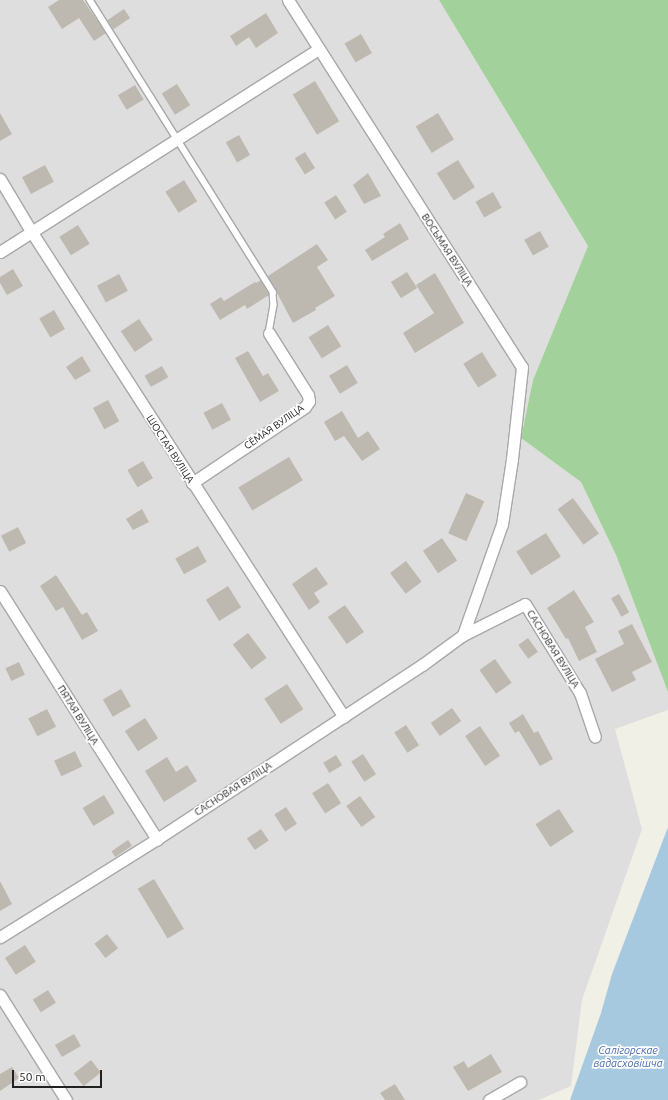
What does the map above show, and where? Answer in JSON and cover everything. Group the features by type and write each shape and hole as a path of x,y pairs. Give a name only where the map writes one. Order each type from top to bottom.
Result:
{"street":[{"name":"ВОСЬМАЯ ВУЛІЦА","path":"288,0 522,367 512,459 502,524 463,635"},
{"path":"0,252 31,230 319,49"},
{"name":"ШОСТАЯ ВУЛІЦА","path":"0,179 192,483 344,717"},
{"name":"СЁМАЯ ВУЛІЦА","path":"192,483 305,407 308,401 308,395 269,333"},
{"name":"ПЯТАЯ ВУЛІЦА","path":"0,591 157,839"},
{"name":"САСНОВАЯ ВУЛІЦА","path":"0,937 157,839 344,717 463,635 525,604 580,693 595,737"},
{"path":"0,995 66,1100"},
{"path":"489,1100 520,1082"}],"lane":[{"path":"90,0 273,292 274,305 269,333"}],"shaded area":[{"path":"0,0 439,0 588,246 533,380 521,438 581,482 616,555 668,692 668,710 615,729 642,829 582,1000 571,1086 539,1100 0,1100"}],"green space":[{"path":"439,0 668,0 668,692 616,555 581,482 521,438 533,380 588,246"}],"water":[{"name":"Салігорскае вадасховішча","path":"668,827 668,1100 570,1100 601,1013 612,974"}],"building":[{"path":"59,0 83,0 106,33 94,41 79,18 62,29 48,7"},
{"path":"124,9 130,18 114,29 107,20"},
{"path":"266,13 278,33 256,48 249,37 236,46 230,36"},
{"path":"361,34 372,53 356,63 345,44"},
{"path":"315,81 339,121 317,135 293,94"},
{"path":"177,84 190,105 175,115 162,94"},
{"path":"135,85 144,100 127,110 118,95"},
{"path":"0,113 12,134 0,141"},
{"path":"438,113 454,140 432,153 416,126"},
{"path":"239,135 250,155 237,162 226,142"},
{"path":"305,152 315,168 305,174 295,158"},
{"path":"458,160 475,187 454,200 437,173"},
{"path":"45,165 54,182 31,194 22,177"},
{"path":"368,173 381,196 364,204 353,185"},
{"path":"184,180 197,201 179,213 165,192"},
{"path":"493,192 502,208 484,217 476,202"},
{"path":"336,195 347,212 335,219 324,203"},
{"path":"400,223 409,239 372,261 365,250 385,237 383,234"},
{"path":"78,225 90,244 71,255 59,237"},
{"path":"540,231 549,247 533,255 524,240"},
{"path":"317,244 328,260 317,267 335,296 315,308 316,310 293,323 268,276"},
{"path":"13,269 23,286 7,295 0,283 0,277"},
{"path":"407,272 417,288 401,298 391,282"},
{"path":"435,273 464,323 415,353 403,333 434,313 416,285"},
{"path":"119,274 128,291 106,303 97,286"},
{"path":"261,280 269,295 247,309 245,305 220,320 210,304 221,297 224,301 255,282 256,283"},
{"path":"54,310 65,329 50,338 39,318"},
{"path":"139,319 153,340 135,352 121,331"},
{"path":"328,325 341,346 322,358 308,337"},
{"path":"248,351 263,376 268,373 279,391 260,402 235,358"},
{"path":"482,352 497,376 478,387 463,364"},
{"path":"82,356 91,371 75,380 66,367"},
{"path":"347,365 358,383 340,394 329,376"},
{"path":"162,366 168,377 151,387 145,376"},
{"path":"108,400 119,421 104,429 93,408"},
{"path":"222,403 231,420 212,430 203,413"},
{"path":"342,411 358,438 368,431 380,449 362,461 344,436 335,441 324,422"},
{"path":"289,457 303,480 252,511 238,487"},
{"path":"143,461 153,478 137,487 127,470"},
{"path":"466,493 484,501 466,541 448,533"},
{"path":"573,498 599,534 583,545 558,509"},
{"path":"142,509 149,522 133,530 126,519"},
{"path":"18,527 26,543 9,552 1,536"},
{"path":"546,533 561,557 531,575 516,552"},
{"path":"442,538 457,560 438,573 423,551"},
{"path":"198,546 207,562 184,574 175,559"},
{"path":"406,561 422,582 406,594 390,573"},
{"path":"316,567 328,584 314,593 320,602 309,610 292,584"},
{"path":"56,575 82,615 87,612 98,631 82,640 63,607 56,611 40,586"},
{"path":"228,586 241,607 219,621 206,600"},
{"path":"574,590 594,622 585,627 597,652 579,661 568,638 566,639 547,608"},
{"path":"619,594 629,612 621,617 611,598"},
{"path":"345,605 364,632 347,644 328,617"},
{"path":"632,624 652,662 632,672 636,680 612,692 595,659 624,644 618,631"},
{"path":"248,633 267,658 251,669 233,644"},
{"path":"528,638 538,652 528,659 518,645"},
{"path":"495,659 512,683 496,694 479,670"},
{"path":"19,662 25,675 11,681 5,668"},
{"path":"287,684 303,709 281,724 264,699"},
{"path":"121,689 131,706 113,717 103,700"},
{"path":"452,708 461,721 440,736 431,723"},
{"path":"47,709 56,727 37,736 28,719"},
{"path":"523,714 534,733 538,731 553,759 540,766 519,731 515,733 509,723"},
{"path":"145,718 158,738 138,751 125,731"},
{"path":"406,725 419,745 407,753 394,733"},
{"path":"480,726 500,756 485,766 465,736"},
{"path":"75,751 82,766 61,776 54,761"},
{"path":"363,754 376,774 364,782 351,762"},
{"path":"336,755 342,765 329,773 323,763"},
{"path":"167,757 176,772 187,765 197,781 164,802 145,771"},
{"path":"328,783 341,803 325,813 312,793"},
{"path":"104,795 115,813 93,826 83,808"},
{"path":"360,796 375,817 362,827 346,806"},
{"path":"286,807 297,824 285,831 274,815"},
{"path":"559,809 574,832 550,847 536,824"},
{"path":"261,829 269,841 255,850 247,839"},
{"path":"128,840 132,846 115,857 111,851"},
{"path":"154,879 184,929 168,939 138,889"},
{"path":"0,881 12,904 0,911"},
{"path":"107,934 118,948 105,958 94,944"},
{"path":"25,945 36,962 16,975 5,958"},
{"path":"48,990 56,1003 41,1012 33,1000"},
{"path":"74,1034 81,1046 62,1057 55,1045"},
{"path":"491,1054 502,1072 468,1091 453,1067 464,1061 468,1068"},
{"path":"91,1060 101,1073 84,1086 74,1074"},
{"path":"12,1067 19,1078 0,1091 0,1074"},
{"path":"395,1084 405,1100 385,1100 380,1093"}]}
